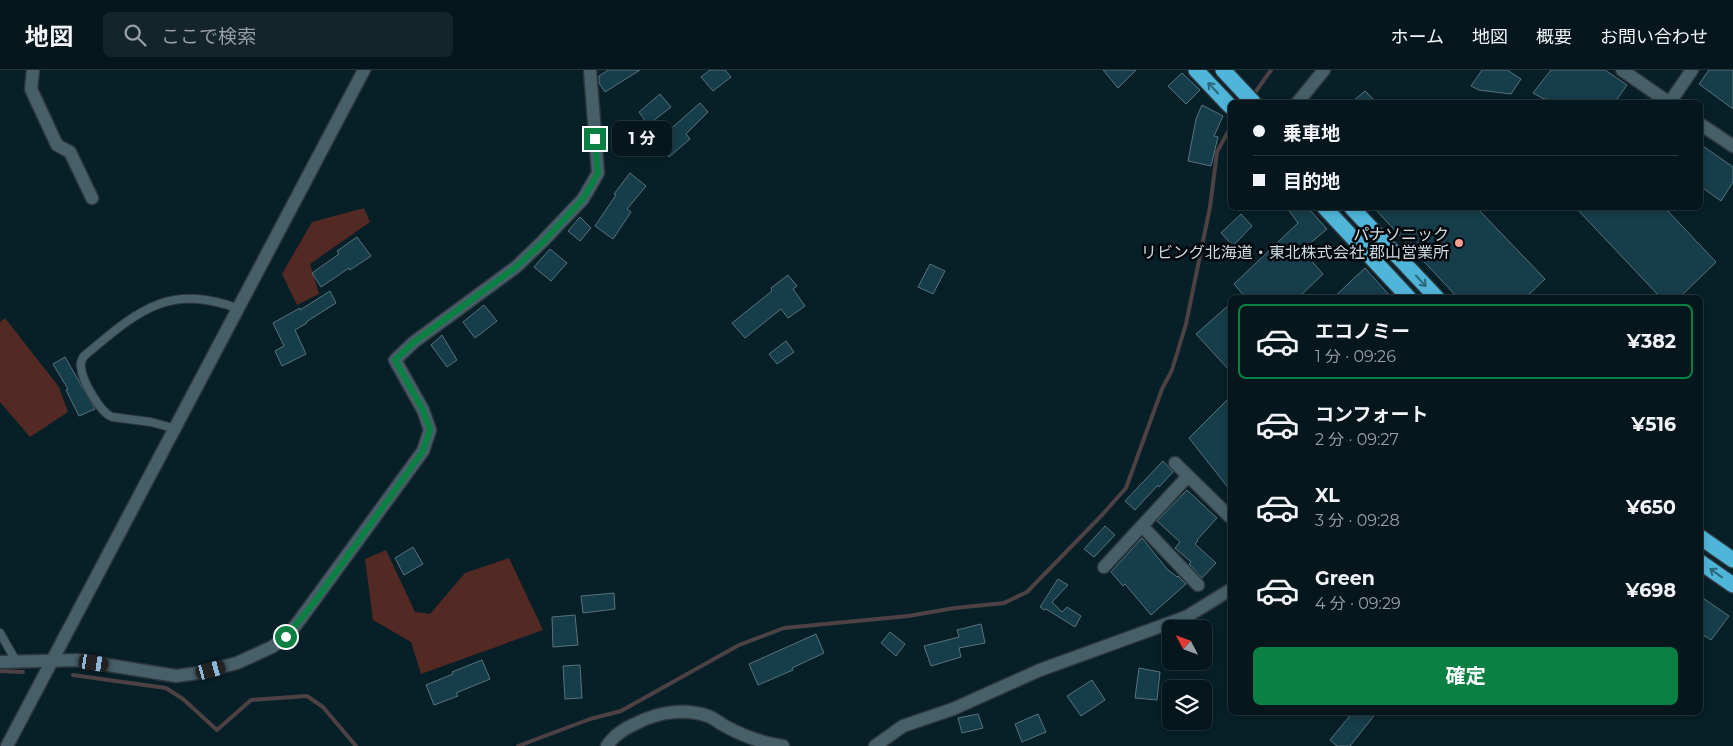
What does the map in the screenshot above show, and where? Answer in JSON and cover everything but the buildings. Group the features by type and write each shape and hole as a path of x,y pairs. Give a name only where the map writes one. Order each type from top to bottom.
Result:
{"highway":[{"path":"1196,70 1228,104"},
{"path":"1223,70 1251,100"},
{"path":"1327,210 1406,295"},
{"path":"1354,210 1434,295"},
{"path":"1703,539 1733,560"},
{"path":"1703,564 1733,585"}],"street":[{"path":"33,70 31,88 57,145 70,152 92,198"},
{"path":"7,746 364,70"},
{"path":"0,662 77,660 176,676 198,673 237,663 272,647 286,637 316,600 423,451 430,430 423,410 395,360 414,342 516,267 543,242 583,199 598,173 590,70"},
{"path":"1300,100 1324,70"},
{"path":"1622,70 1666,100"},
{"path":"1670,100 1692,70"},
{"path":"1703,126 1733,146"},
{"path":"1175,463 1228,516"},
{"path":"1104,567 1188,476"},
{"path":"1142,526 1198,584"},
{"path":"875,746 903,726 953,709 1040,670 1186,616 1228,591"},
{"path":"607,746 623,729 652,716 674,712 709,716 745,736 783,746"}],"lane":[{"path":"176,429 150,422 107,415 101,409 88,384 81,368 81,361 84,356 117,328 139,313 163,302 180,298 199,299 219,301 239,309"},
{"path":"0,633 16,661"}],"shaded area":[{"path":"364,208 370,222 310,264 319,294 297,305 282,274 312,222"},
{"path":"5,318 59,387 68,412 30,437 0,402 0,322"},
{"path":"386,550 415,612 430,614 465,573 509,558 543,630 421,674 411,642 373,620 365,559"}],"waterway":[{"path":"1252,97 1271,70"},
{"path":"518,746 590,719 621,711 739,645 784,628 908,616 955,608 1004,603 1027,592 1126,488 1162,389 1172,370 1186,324 1210,207 1217,152 1228,132"},
{"path":"0,671 23,672"},
{"path":"73,675 166,688 183,699 217,730 251,700 307,696 323,707 356,746"}],"place":[{"name":"パナソニック リビング北海道・東北株式会社 郡山営業所","path":"1459,243"}],"route":[{"path":"286,637 316,600 353,545 423,451 430,430 423,410 395,360 414,342 516,267 543,242 583,199 598,173 595,139"}]}
